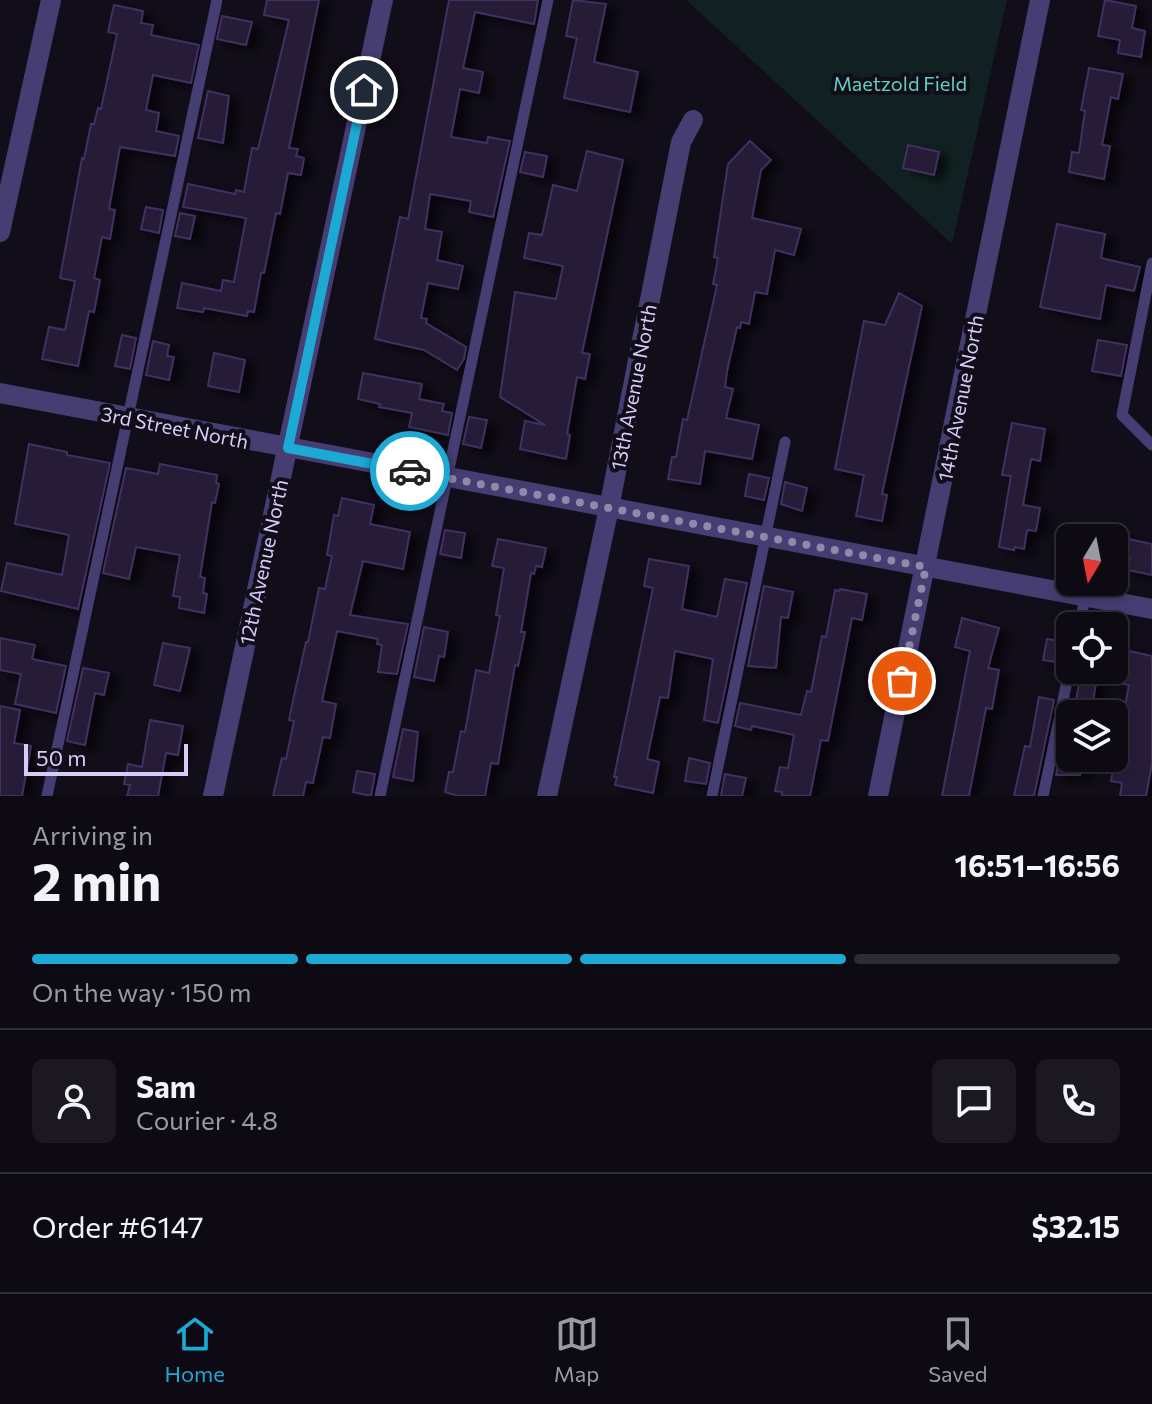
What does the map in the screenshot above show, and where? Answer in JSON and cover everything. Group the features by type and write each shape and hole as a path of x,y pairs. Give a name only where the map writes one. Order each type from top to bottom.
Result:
{"street":[{"path":"0,232 51,0"},
{"name":"12th Avenue North","path":"213,796 383,0"},
{"name":"14th Avenue North","path":"878,796 1040,0"},
{"name":"13th Avenue North","path":"547,796 609,508 681,142 693,120"},
{"name":"3rd Street North","path":"0,393 1152,609"}],"lane":[{"path":"47,796 217,0"},
{"path":"380,796 548,0"},
{"path":"1152,263 1122,415 1152,445"},
{"path":"712,796 785,442"},
{"path":"1082,612 1085,598"},
{"path":"1043,796 1066,684"}],"green space":[{"name":"Maetzold Field","path":"686,0 1007,0 952,244"}],"building":[{"path":"267,0 319,0 289,148 298,149 296,156 304,158 301,175 288,173 280,214 276,213 264,273 261,273 254,312 248,311 247,316 204,308 203,312 177,308 182,283 221,291 223,280 234,282 246,218 183,207 188,184 235,194 236,190 244,192 252,148 258,149 289,20 264,15"},
{"path":"449,0 538,0 534,24 475,12 463,68 483,72 479,93 460,89 451,137 487,143 488,137 510,141 493,217 469,212 471,201 430,194 425,229 442,232 437,260 463,266 458,289 428,283 421,318 427,319 426,323 466,347 464,359 457,370 424,350 375,339 400,217 408,219"},
{"path":"573,0 606,4 594,62 638,72 630,112 564,98 577,38 566,36"},
{"path":"1105,0 1136,6 1132,28 1145,31 1141,57 1118,53 1120,40 1098,36"},
{"path":"114,5 143,11 141,23 153,25 151,35 199,45 191,83 153,75 146,110 159,113 156,131 179,136 175,156 120,147 109,209 115,210 110,239 102,237 94,278 100,280 94,312 89,311 78,366 42,359 49,327 65,330 75,281 60,278 82,158 91,124 94,124 98,108 101,109 117,34 108,32"},
{"path":"222,16 252,22 246,45 217,39"},
{"path":"1089,68 1123,74 1118,99 1111,97 1102,145 1110,146 1104,179 1069,172 1072,152 1079,153 1085,111 1081,110"},
{"path":"208,91 229,96 223,143 198,138"},
{"path":"750,141 771,160 761,170 752,218 801,229 794,255 775,250 767,294 755,292 749,324 741,322 740,328 737,327 727,371 725,387 733,389 726,418 759,425 752,459 705,451 700,484 668,479 672,457 676,457 683,419 687,420 717,285 713,284 718,258 714,257 728,164"},
{"path":"908,145 939,152 934,175 903,168"},
{"path":"587,151 623,160 582,353 590,354 585,379 577,377 566,459 520,449 525,421 545,425 500,397 515,292 556,299 563,266 524,258 529,233 542,235 553,185 577,191"},
{"path":"525,152 547,156 543,177 520,172"},
{"path":"146,207 163,210 159,233 141,229"},
{"path":"180,213 195,216 190,239 175,236"},
{"path":"1057,224 1105,234 1101,258 1140,267 1134,291 1106,285 1100,319 1040,307"},
{"path":"899,293 922,306 882,494 887,495 882,521 856,516 864,475 835,469 864,321 885,325"},
{"path":"122,335 136,338 130,369 115,366"},
{"path":"1098,340 1127,345 1121,376 1092,371"},
{"path":"153,341 169,345 167,356 174,357 169,380 146,375"},
{"path":"214,353 245,360 239,392 208,386"},
{"path":"363,373 422,384 419,399 444,404 442,411 452,413 448,435 409,427 412,413 379,407 380,404 358,399"},
{"path":"469,417 487,420 481,448 463,444"},
{"path":"1012,423 1045,429 1040,461 1031,459 1023,505 1040,508 1036,531 1027,530 1024,549 1015,547 1014,550 999,547 1011,476 1002,475"},
{"path":"29,444 110,463 78,609 1,591 7,563 62,575 69,535 15,524"},
{"path":"160,464 217,475 216,483 219,484 215,503 212,502 200,577 205,578 203,593 207,594 204,613 179,608 180,597 173,596 180,555 136,547 129,579 103,573 126,468 158,474"},
{"path":"749,474 769,478 764,500 745,496"},
{"path":"785,482 807,488 802,511 781,504"},
{"path":"342,498 374,505 370,524 410,532 403,569 363,561 350,615 408,624 397,674 378,672 382,645 377,644 378,639 337,631 322,701 336,704 330,738 323,737 313,783 306,782 303,796 273,796 282,758 286,759 294,721 289,720 294,696 319,588 325,589 332,556 327,555 334,515 338,516"},
{"path":"445,530 465,533 461,558 440,554"},
{"path":"498,539 546,548 542,567 536,566 534,574 531,573 521,632 525,632 518,666 515,665 498,764 491,763 485,796 459,796 445,792 449,772 453,772 461,731 465,732 476,670 489,673 500,616 496,615 504,568 492,566"},
{"path":"1128,539 1152,544 1152,575 1128,570"},
{"path":"649,559 689,566 682,609 717,617 725,579 747,583 718,723 704,720 713,659 675,651 668,698 660,697 647,759 659,762 653,793 615,785 617,777 614,777 653,588 644,586"},
{"path":"764,586 793,592 788,618 781,617 776,668 748,666"},
{"path":"835,590 867,594 862,620 852,618 828,741 821,740 810,796 782,796 782,792 775,791 780,767 788,768 794,735 752,726 751,730 735,726 740,703 801,715 807,691 811,692 822,636 826,637"},
{"path":"962,618 999,628 988,668 999,670 992,709 986,708 969,796 942,796 970,651 955,647"},
{"path":"424,627 448,632 444,657 439,656 434,681 414,677"},
{"path":"0,638 35,645 32,659 66,666 56,713 15,704 21,674 0,670"},
{"path":"1047,639 1056,640 1056,662 1043,660"},
{"path":"163,643 190,648 180,691 154,685"},
{"path":"1129,651 1152,656 1152,764 1146,796 1120,796 1122,783 1111,781 1113,772 1128,772 1126,700 1129,685 1123,684 1128,684"},
{"path":"83,668 109,673 104,695 95,693 85,745 67,741"},
{"path":"1079,684 1096,684 1093,700 1076,700"},
{"path":"1039,697 1054,700 1034,796 1014,796 1025,746 1030,747"},
{"path":"0,706 20,710 14,743 31,746 22,796 0,796"},
{"path":"150,720 183,726 178,755 166,753 158,796 127,796 130,785 124,784 128,764 142,767"},
{"path":"403,729 418,732 413,781 393,777"},
{"path":"689,758 710,763 706,784 685,781"},
{"path":"357,771 375,774 371,796 353,792"},
{"path":"1057,772 1081,772 1080,775 1056,775"},
{"path":"725,774 746,778 742,796 721,796"}],"way so far":[{"path":"410,471 926,567 902,681"}],"route":[{"path":"364,90 288,448 410,471"}]}
